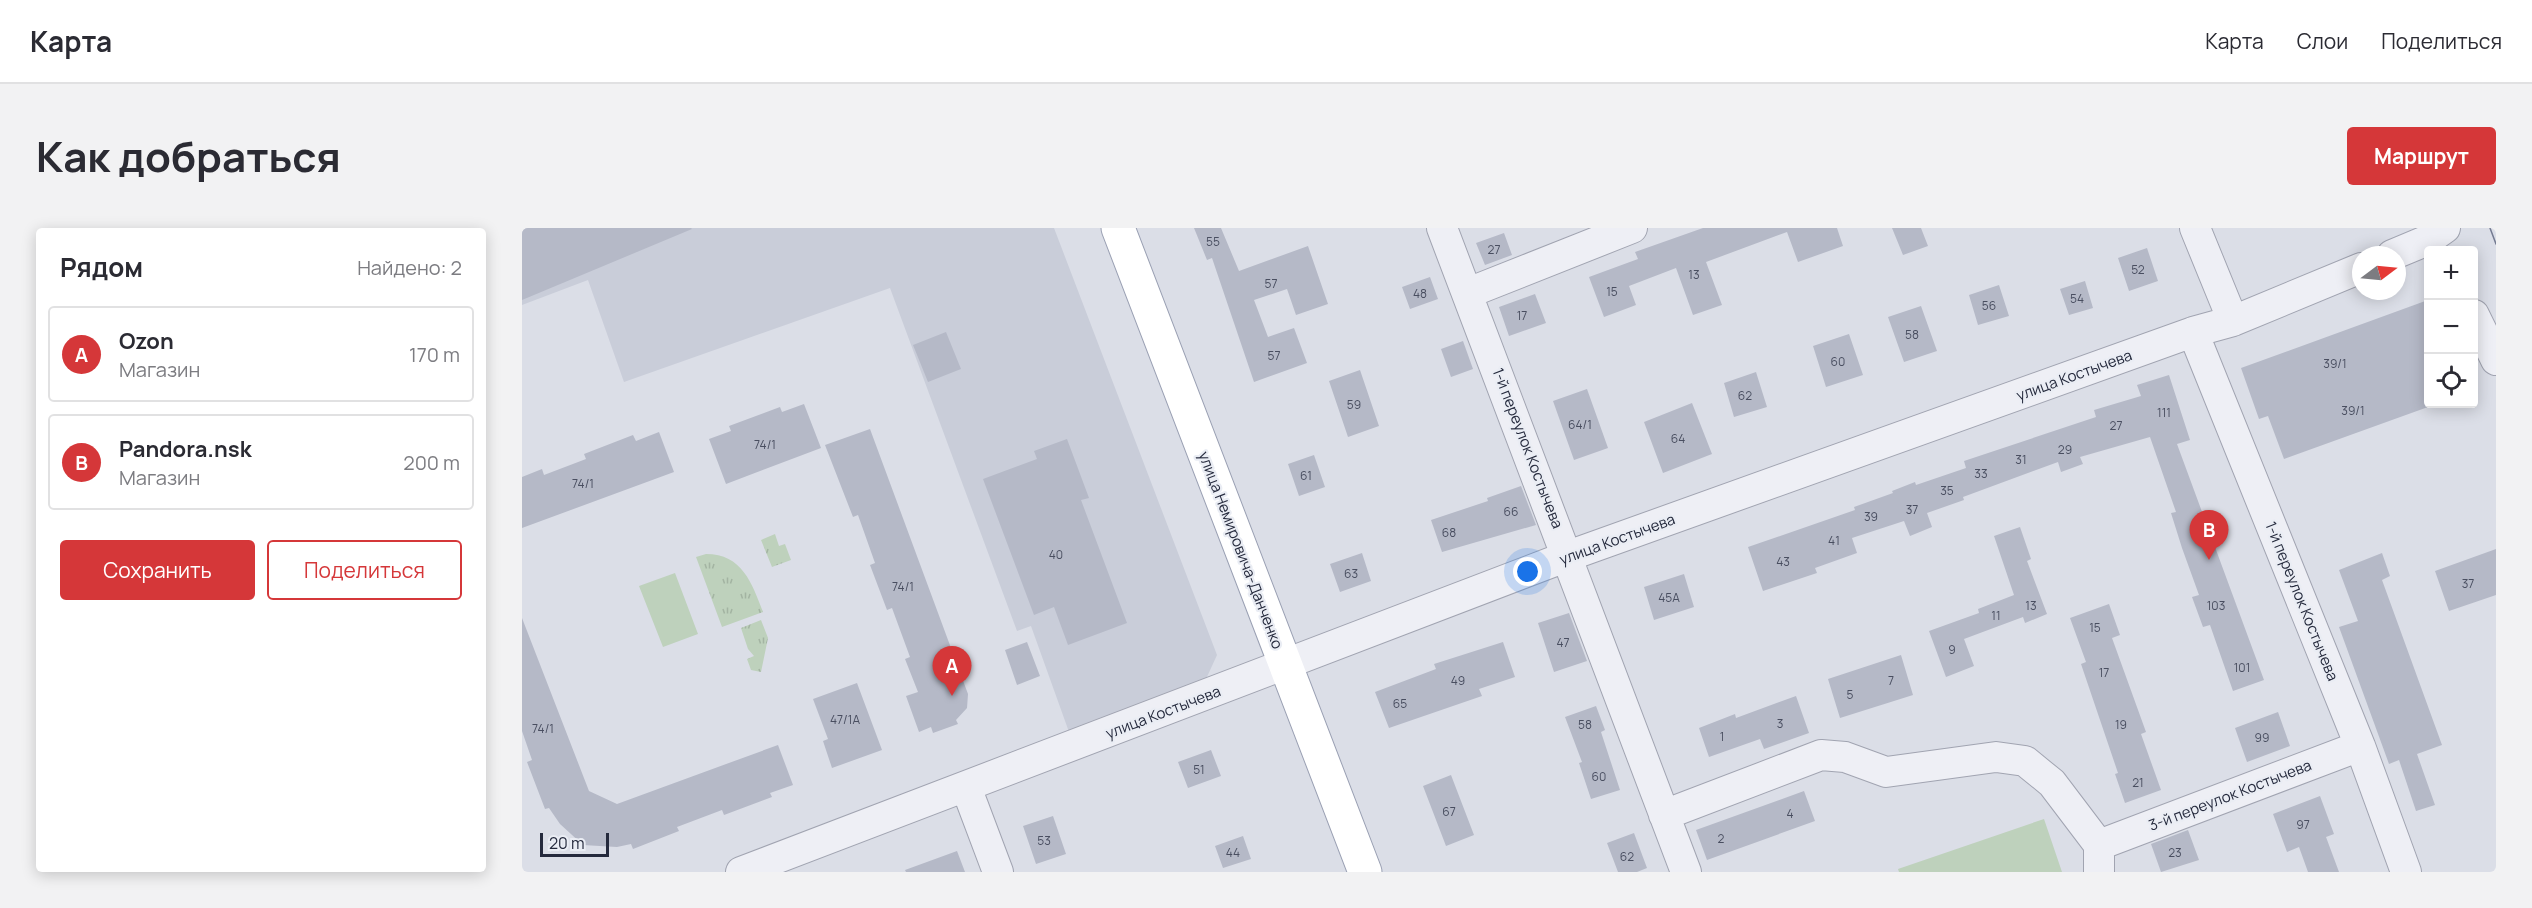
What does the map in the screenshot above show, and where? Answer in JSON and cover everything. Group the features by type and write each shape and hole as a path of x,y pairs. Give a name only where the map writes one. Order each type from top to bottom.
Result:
{"main road":[{"name":"улица Немировича-Данченко","path":"1118,228 1365,872"}],"street":[{"name":"1-й переулок Костычева","path":"1442,228 1686,872"},
{"path":"1468,293 1632,228"},
{"path":"2195,228 2233,321"},
{"path":"2406,249 2428,240 2447,228 2451,246"},
{"name":"улица Костычева","path":"741,872 1286,666 1568,556 2193,332 2233,321 2352,272"},
{"path":"2478,323 2496,360"},
{"name":"1-й переулок Костычева","path":"2193,332 2360,746 2406,872"},
{"name":"3-й переулок Костычева","path":"1664,815 1821,755 1845,757 1886,772 1996,757 2025,760 2052,783 2099,858 2360,746"},
{"path":"966,787 998,872"}],"shaded area":[{"path":"522,228 1054,228 1217,655 1206,679 1069,732 1031,626 1017,631 890,288 624,382 588,280 522,305"}],"green space":[{"path":"775,534 779,546 785,544 791,560 772,567 761,540"},
{"path":"706,554 729,559 744,572 763,612 722,627 696,557"},
{"path":"675,573 698,634 663,647 639,586"},
{"path":"761,620 768,638 761,672 751,670 747,659 754,656 748,649 741,628"},
{"path":"2044,819 2062,872 1899,872 1898,869"}],"building":[{"path":"522,228 691,228 692,229 522,300"},
{"path":"1194,228 1221,228 1239,271 1308,246 1328,304 1296,315 1287,289 1254,300 1268,337 1294,328 1307,363 1254,382 1212,258 1207,260"},
{"path":"1703,228 1837,228 1843,246 1798,262 1787,232 1706,262 1722,305 1693,315 1676,268 1629,286 1636,305 1604,317 1589,277 1638,259 1635,252"},
{"path":"1892,228 1921,228 1928,246 1903,255"},
{"path":"1504,233 1512,255 1485,265 1476,243"},
{"path":"2147,248 2158,281 2129,291 2118,258"},
{"path":"1430,277 1438,299 1410,309 1402,287"},
{"path":"2085,281 2093,308 2069,315 2060,289"},
{"path":"1999,285 2009,316 1978,325 1969,295"},
{"path":"1535,294 1546,323 1509,336 1499,307"},
{"path":"2424,301 2425,408 2284,459 2268,416 2259,419 2241,368"},
{"path":"1921,306 1937,351 1904,362 1888,317"},
{"path":"946,332 961,369 928,382 913,345"},
{"path":"1849,334 1863,375 1826,387 1813,346"},
{"path":"1463,341 1473,369 1451,377 1441,349"},
{"path":"1360,370 1379,426 1348,437 1329,381"},
{"path":"1756,372 1767,407 1734,417 1724,383"},
{"path":"2169,375 2190,440 2177,444 2264,680 2233,691 2210,625 2203,627 2192,597 2199,595 2171,513 2176,512 2150,437 2080,457 2083,464 2061,472 2058,462 1963,497 1964,500 1927,513 1932,527 1910,536 1904,521 1852,538 1857,553 1815,568 1817,573 1763,591 1748,547 1855,510 1854,507 1893,493 1892,491 1915,482 1916,485 1966,468 1964,461 2096,417 2094,410 2141,396 2137,385"},
{"path":"1587,389 1608,448 1574,460 1553,401"},
{"path":"1692,403 1712,454 1663,473 1644,422"},
{"path":"804,404 821,448 726,484 709,439 731,431 729,426 780,407 782,412"},
{"path":"870,429 968,694 967,708 956,720 958,724 933,733 931,727 919,732 906,696 918,692 905,659 910,657 892,608 887,610 870,565 875,563 858,515 853,517 825,445"},
{"path":"659,432 674,472 522,528 522,477 542,469 544,475 586,459 584,454 633,435 636,441"},
{"path":"1067,439 1089,498 1081,500 1127,623 1068,645 1054,607 1034,615 983,479 1037,459 1034,451"},
{"path":"1314,455 1325,487 1299,496 1288,464"},
{"path":"1521,486 1536,525 1442,552 1431,520 1488,501 1487,498"},
{"path":"2020,527 2031,559 2027,561 2047,614 2025,623 2023,617 1964,639 1974,666 1946,677 1929,631 1979,613 1978,609 2014,595 1994,536"},
{"path":"2496,549 2496,595 2449,611 2435,571"},
{"path":"1362,553 1371,581 1340,592 1330,564"},
{"path":"2382,553 2390,576 2382,580 2442,745 2417,754 2435,805 2416,811 2399,760 2389,764 2339,627 2358,621 2339,570"},
{"path":"1684,574 1694,607 1654,620 1644,587"},
{"path":"2109,604 2120,635 2112,638 2146,732 2141,734 2161,790 2125,803 2115,774 2118,773 2081,664 2086,662 2070,618"},
{"path":"1569,613 1587,661 1554,672 1538,623"},
{"path":"522,618 589,791 617,804 778,745 793,785 770,793 772,797 724,815 722,810 677,827 679,831 633,849 631,844 617,847 583,845 560,824 549,808 545,809 527,762 532,760 522,731"},
{"path":"1027,642 1040,676 1017,685 1005,650"},
{"path":"1503,642 1515,677 1479,689 1482,696 1389,728 1375,692 1436,669 1434,664"},
{"path":"1901,655 1913,695 1840,718 1828,679"},
{"path":"857,683 882,750 832,768 823,741 828,739 813,699"},
{"path":"1796,696 1809,733 1764,749 1760,739 1709,757 1699,728 1735,714 1736,718"},
{"path":"1596,706 1605,730 1601,732 1620,790 1591,799 1579,763 1582,762 1565,717"},
{"path":"2278,712 2290,746 2247,762 2235,728"},
{"path":"1211,750 1221,776 1188,788 1178,762"},
{"path":"1451,775 1474,835 1446,846 1423,786"},
{"path":"1804,791 1815,821 1707,860 1696,830"},
{"path":"2320,796 2334,834 2326,837 2339,872 2308,872 2299,847 2287,852 2273,814"},
{"path":"1053,816 1066,854 1036,864 1023,826"},
{"path":"2188,830 2199,860 2161,872 2151,844"},
{"path":"1634,833 1647,868 1637,872 1618,872 1607,843"},
{"path":"1243,836 1251,859 1223,868 1215,846"},
{"path":"957,851 965,872 906,872 905,870"}],"tram line":[{"path":"2490,228 2496,244"}],"place":[{"name":"Pandora.nsk","path":"2209,560"},
{"name":"Ozon","path":"952,696"}]}
